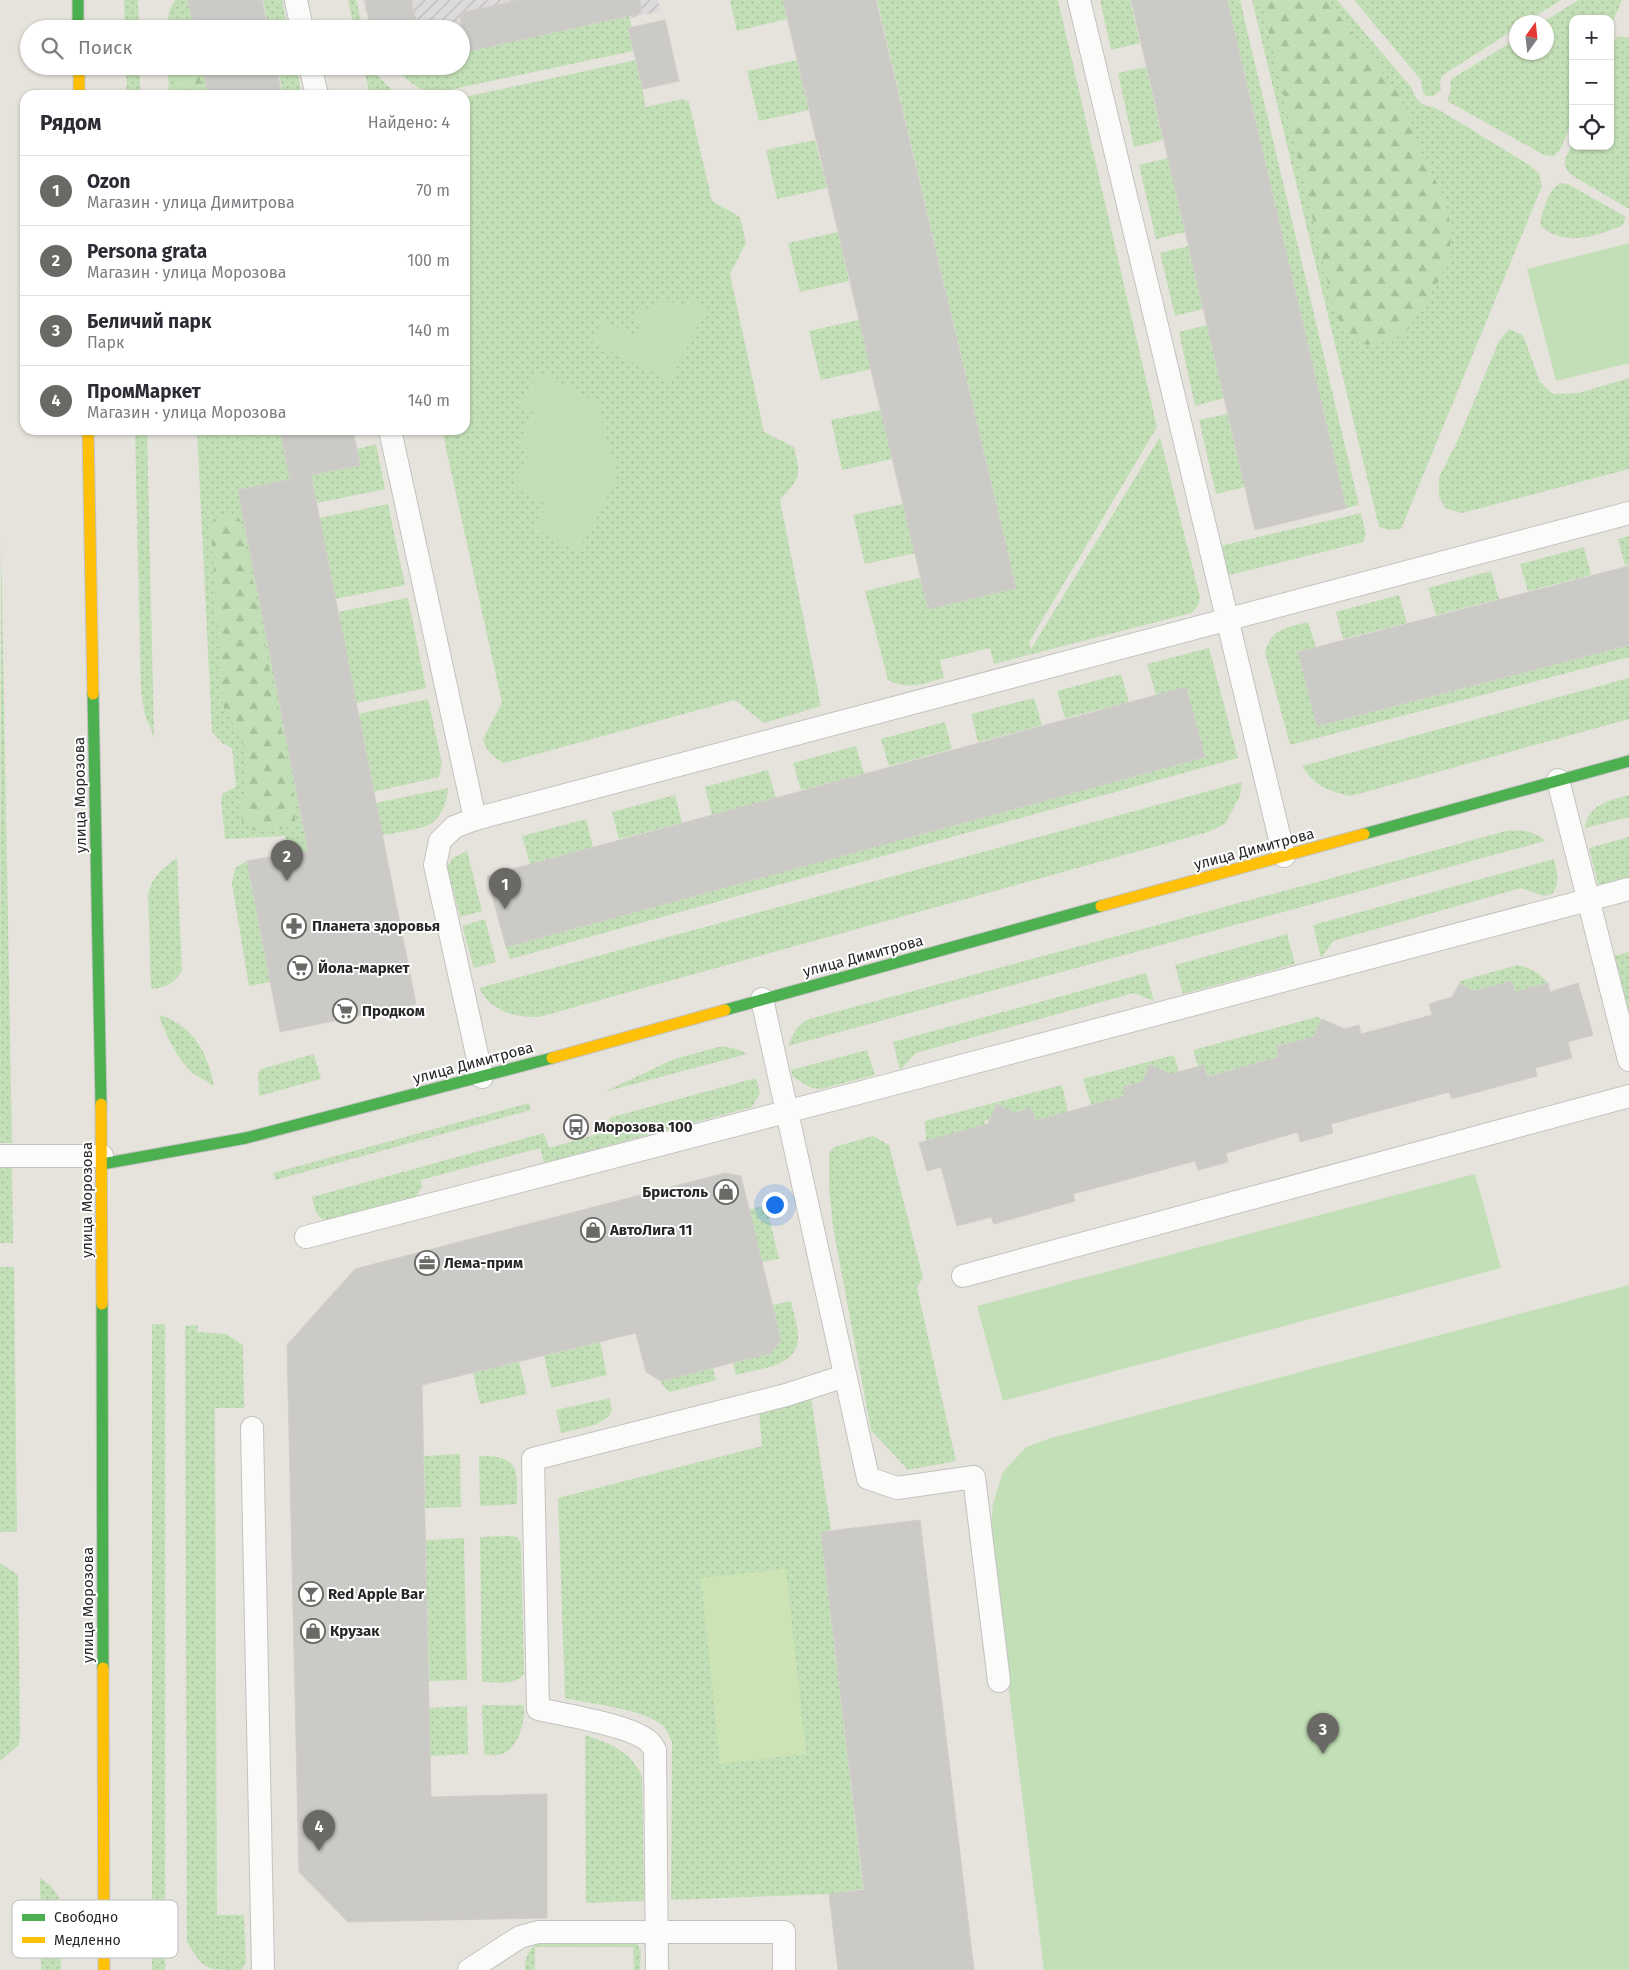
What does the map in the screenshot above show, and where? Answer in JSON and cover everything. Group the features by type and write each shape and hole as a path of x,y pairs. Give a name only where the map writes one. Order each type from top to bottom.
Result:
{"street":[{"path":"78,0 78,20"},
{"path":"79,75 79,90"},
{"name":"улица Морозова","path":"88,435 102,1160 104,1900"},
{"name":"улица Димитрова","path":"102,1160 246,1138 482,1077 1629,761"}],"lane":[{"path":"296,0 300,20"},
{"path":"1079,0 1284,856"},
{"path":"312,75 316,90"},
{"path":"391,435 475,819"},
{"path":"482,1077 435,865 440,841 454,828 475,819 1629,513"},
{"path":"1558,780 1629,1060"},
{"path":"306,1237 1629,889"},
{"path":"762,999 868,1478 897,1488 974,1477 998,1680"},
{"path":"964,1276 1629,1096"},
{"path":"0,1156 102,1160"},
{"path":"657,1970 655,1750 648,1740 638,1734 538,1709 533,1459 786,1395 845,1376"},
{"path":"252,1428 263,1970"},
{"path":"469,1970 520,1937 538,1932 784,1932 788,1963"}],"shaded area":[{"path":"363,0 658,0 661,11 470,55 470,20 368,20"}],"green space":[{"path":"124,0 138,0 139,20 125,20"},
{"path":"175,0 188,0 192,20 168,20 169,11"},
{"path":"263,0 282,0 286,20 267,20"},
{"path":"348,0 356,0 361,20 352,20"},
{"path":"730,0 783,0 787,19 737,31"},
{"path":"877,0 1058,0 1157,427 1029,642 1031,649 1160,437 1200,597 1198,606 1191,613 994,664 990,648 940,660 944,678 923,684 909,686 888,680 865,591 920,578 928,609 1016,588"},
{"path":"1100,0 1130,0 1140,43 1111,50"},
{"path":"1227,0 1240,0 1359,505 1346,508"},
{"path":"1252,0 1337,0 1411,87 1420,102 1436,108 1526,163 1539,173 1542,186 1401,529 1389,530 1379,527"},
{"path":"1261,0 1327,0 1399,94 1422,153 1443,195 1452,229 1449,257 1440,279 1407,331 1390,341 1366,345 1344,332 1333,305"},
{"path":"1354,0 1561,0 1537,15 1509,15 1509,33 1443,75 1440,81 1441,90 1433,96 1427,96 1423,92 1421,80"},
{"path":"1579,0 1622,0 1614,19 1614,15 1569,15 1569,129 1560,150 1554,156 1544,155 1447,101 1451,90 1450,80 1509,43 1509,60 1554,60 1554,15"},
{"path":"629,16 632,28 628,29 633,51 448,90 425,90 402,75 470,75 470,51"},
{"path":"1620,36 1629,38 1629,209 1573,176 1568,172 1565,164 1569,150 1614,150 1615,40"},
{"path":"636,60 646,107 683,99 689,102 712,201 740,217 746,243 730,274 764,432 794,447 798,465 796,481 780,500 821,706 764,723 735,700 504,763 496,758 486,747 483,739 502,703 443,435 470,435 470,96"},
{"path":"797,60 809,110 759,121 747,71"},
{"path":"1146,67 1163,140 1134,147 1118,73"},
{"path":"126,75 140,75 140,90 127,90"},
{"path":"168,75 204,75 208,90 169,90"},
{"path":"176,75 199,75 203,90 177,90"},
{"path":"279,75 298,75 301,90 282,90"},
{"path":"365,75 377,75 392,90 369,90"},
{"path":"815,140 827,188 777,199 766,150"},
{"path":"1168,158 1185,232 1156,239 1139,165"},
{"path":"1562,183 1568,184 1626,217 1622,226 1581,238 1568,238 1548,232 1540,223 1543,212 1553,189"},
{"path":"838,232 849,281 800,292 788,243"},
{"path":"1629,243 1629,363 1556,381 1527,269"},
{"path":"1188,246 1203,309 1175,316 1160,253"},
{"path":"662,297 686,309 691,301 707,308 670,381 591,342 603,320 636,337 641,326 632,320 640,304 654,312"},
{"path":"859,320 871,369 821,380 809,331"},
{"path":"1207,325 1224,398 1195,406 1179,332"},
{"path":"1509,329 1523,335 1540,382 1553,394 1579,393 1629,378 1629,469 1462,513 1445,508 1439,497 1439,477 1457,442 1499,341"},
{"path":"538,372 598,403 617,479 578,552 534,528 546,504 512,487 531,450 518,443 534,413 520,406"},
{"path":"881,410 892,459 842,470 831,420"},
{"path":"1227,414 1245,487 1216,494 1199,420"},
{"path":"135,435 147,435 154,737 145,715 141,691"},
{"path":"197,435 281,435 290,479 238,490 308,850 289,854 285,836 225,839 221,799 223,793 236,787 232,748 222,743 212,732"},
{"path":"235,435 262,435 254,438"},
{"path":"376,444 385,489 317,503 311,475 360,465 357,449"},
{"path":"388,504 405,585 335,599 319,518"},
{"path":"903,504 915,553 865,564 853,515"},
{"path":"1361,513 1366,535 1363,542 1229,575 1224,572 1216,547"},
{"path":"223,514 238,517 241,522 296,805 295,822 289,827 278,830 256,831 249,827 242,819 239,811 247,790 243,744 223,706 211,528 213,520"},
{"path":"1629,536 1629,565 1625,566 1618,539"},
{"path":"1,540 12,1143 0,1143"},
{"path":"1584,547 1591,575 1528,591 1520,564"},
{"path":"1491,571 1499,599 1436,615 1428,588"},
{"path":"1399,595 1407,623 1343,639 1336,612"},
{"path":"408,598 426,688 356,703 338,612"},
{"path":"1308,622 1316,647 1298,652 1318,726 1629,645 1629,657 1290,745 1265,652 1272,638 1281,630"},
{"path":"1209,648 1238,758 510,959 506,947 1205,757 1186,687 1156,695 1147,664"},
{"path":"1121,674 1129,702 1065,718 1057,691"},
{"path":"1629,678 1629,719 1351,796 1322,787 1306,773 1302,766"},
{"path":"1034,698 1042,725 978,742 971,714"},
{"path":"428,699 442,763 439,777 373,792 358,714"},
{"path":"945,722 952,749 889,766 881,739"},
{"path":"856,746 864,774 801,790 793,763"},
{"path":"768,770 776,798 712,815 705,787"},
{"path":"1242,782 1240,796 1225,824 1208,832 539,1017 521,1016 497,1008 484,996 479,988"},
{"path":"448,788 444,807 432,823 416,829 382,835 376,803"},
{"path":"675,795 682,823 619,839 612,812"},
{"path":"1629,795 1629,817 1585,828 1587,820 1595,809 1607,802"},
{"path":"586,819 593,847 530,864 522,836"},
{"path":"1506,831 1527,832 1541,837 1545,841 788,1046 796,1030 809,1019"},
{"path":"1629,837 1629,884 1600,891 1589,848"},
{"path":"467,851 482,911 460,917 447,866 453,858"},
{"path":"177,858 182,971 169,984 151,989 148,894 152,883 159,873"},
{"path":"1554,859 1557,885 1552,894 1544,896 1521,888 1333,941 1321,958 1313,925"},
{"path":"247,861 270,982 249,986 232,884 235,868"},
{"path":"485,919 496,962 474,968 462,926"},
{"path":"1287,934 1295,964 1183,994 1175,965"},
{"path":"1629,952 1629,1019 1613,956"},
{"path":"1518,965 1534,971 1548,983 1515,992 1512,981 1475,991 1459,984 1460,981"},
{"path":"1146,973 1154,1001 1134,993 916,1053 900,1070 893,1042"},
{"path":"159,1015 181,1025 197,1042 208,1063 214,1086 188,1069 177,1055 168,1039"},
{"path":"1317,1017 1322,1019 1313,1037 1276,1047 1279,1057 1207,1077 1204,1065 1198,1067 1193,1050"},
{"path":"722,1046 747,1054 604,1092 674,1059"},
{"path":"867,1050 875,1075 821,1089 812,1088 793,1077 791,1070"},
{"path":"314,1054 321,1079 259,1096 258,1073 261,1069"},
{"path":"1174,1055 1179,1072 1170,1074 1150,1065 1142,1082 1123,1087 1125,1096 1091,1105 1083,1079"},
{"path":"756,1078 760,1093 752,1107 544,1163 540,1148 421,1180 422,1187 414,1199 328,1220 320,1218 315,1209 312,1197 544,1133 549,1148 612,1130 609,1118"},
{"path":"1062,1085 1068,1112 1035,1121 1032,1108 1014,1113 997,1105 991,1119 984,1121 986,1125 926,1141 925,1121"},
{"path":"529,1103 531,1110 275,1180 273,1173"},
{"path":"873,1136 889,1145 923,1277 917,1288 956,1461 908,1470 871,1430 833,1227 829,1189 829,1152 834,1147"},
{"path":"0,1167 12,1167 13,1243 0,1243"},
{"path":"1475,1174 1501,1268 1003,1401 977,1306"},
{"path":"766,1205 779,1259 762,1262 749,1210"},
{"path":"0,1267 14,1267 17,1532 0,1532"},
{"path":"1629,1285 1629,1970 1044,1970 990,1539 993,1504 1003,1472 1026,1447 1051,1438"},
{"path":"791,1301 797,1325 798,1339 796,1348 791,1356 775,1365 736,1375 733,1363 771,1353 781,1341 773,1305"},
{"path":"152,1324 165,1324 165,1900 152,1900"},
{"path":"198,1325 197,1332 226,1334 243,1345 244,1408 215,1408 217,1915 244,1915 246,1963 241,1970 220,1970 207,1966 202,1963 187,1942 185,1326"},
{"path":"600,1342 607,1375 551,1388 544,1356"},
{"path":"519,1362 527,1394 480,1404 473,1373"},
{"path":"713,1368 716,1380 670,1392 662,1385 661,1381"},
{"path":"610,1398 612,1411 608,1417 595,1425 561,1433 556,1410"},
{"path":"811,1398 831,1530 821,1532 863,1889 829,1894 671,1900 672,1742 668,1733 662,1725 642,1715 565,1698 558,1498 762,1446 759,1413"},
{"path":"460,1454 461,1507 425,1508 424,1456"},
{"path":"479,1456 503,1459 514,1467 517,1482 517,1504 480,1506"},
{"path":"480,1537 517,1537 521,1543 524,1674 510,1682 482,1682"},
{"path":"464,1538 467,1680 429,1681 426,1540"},
{"path":"0,1563 18,1575 20,1732 19,1745 0,1761"},
{"path":"786,1569 806,1754 720,1764 701,1578"},
{"path":"482,1705 524,1705 522,1727 516,1741 506,1752 499,1755 484,1755"},
{"path":"467,1706 468,1754 430,1756 429,1708"},
{"path":"585,1735 611,1745 625,1754 632,1760 642,1776 644,1901 586,1903"},
{"path":"40,1878 52,1888 60,1900 40,1900"},
{"path":"539,1943 637,1944 641,1951 640,1970 634,1970 633,1947 535,1947 535,1970 525,1970 528,1954 532,1948"},
{"path":"41,1958 61,1958 61,1970 41,1970"},
{"path":"152,1958 165,1958 165,1970 152,1970"}],"building":[{"path":"188,0 262,0 266,20 192,20"},
{"path":"365,0 411,0 416,20 369,20"},
{"path":"519,0 640,0 641,13 470,51 470,20 461,20 461,13"},
{"path":"783,0 876,0 1016,588 928,609"},
{"path":"1131,0 1227,0 1346,508 1255,530"},
{"path":"665,20 679,81 643,89 628,28"},
{"path":"204,75 278,75 281,90 208,90"},
{"path":"281,435 354,435 360,465 290,479"},
{"path":"311,475 416,1004 280,1032 247,861 308,850 238,490"},
{"path":"1629,566 1629,645 1317,726 1298,652"},
{"path":"1186,687 1205,757 506,947 487,876"},
{"path":"1512,981 1515,992 1548,983 1550,992 1578,983 1593,1035 1568,1042 1572,1058 1535,1068 1537,1076 1452,1099 1449,1092 1331,1124 1333,1133 1300,1142 1298,1132 1226,1153 1228,1162 1198,1170 1195,1161 1073,1194 1075,1201 994,1224 991,1217 957,1226 941,1167 927,1171 919,1143 988,1124 997,1104 1014,1113 1032,1108 1035,1121 1125,1096 1123,1087 1142,1082 1150,1065 1170,1074 1204,1065 1207,1077 1279,1057 1276,1047 1313,1037 1322,1019 1344,1029 1359,1025 1361,1034 1432,1015 1429,1004 1452,997 1459,984 1475,991"},
{"path":"725,1173 741,1176 781,1340 771,1353 661,1381 646,1372 636,1333 422,1385 431,1797 547,1794 547,1918 348,1922 299,1872 287,1345 355,1269"},
{"path":"920,1520 974,1970 838,1970 829,1894 864,1890 821,1532"}],"traffic: fast":[{"path":"78,0 78,20"},
{"path":"93,694 101,1104"},
{"path":"1364,834 1629,761"},
{"path":"725,1010 1101,906"},
{"path":"102,1164 246,1138 552,1058"},
{"path":"102,1304 103,1668"}],"traffic: slow":[{"path":"79,75 79,90"},
{"path":"88,435 93,694"},
{"path":"1101,906 1364,834"},
{"path":"552,1058 725,1010"},
{"path":"101,1104 102,1304"},
{"path":"103,1668 104,1900"},
{"path":"104,1958 104,1970"}],"place":[{"name":"Persona grata","path":"287,881"},
{"name":"Ozon","path":"505,909"},
{"name":"Планета здоровья","path":"294,926"},
{"name":"Йола-маркет","path":"300,968"},
{"name":"Продком","path":"345,1011"},
{"name":"Морозова 100","path":"576,1127"},
{"name":"Бристоль","path":"726,1192"},
{"name":"АвтоЛига 11","path":"593,1230"},
{"name":"Лема-прим","path":"427,1263"},
{"name":"Red Apple Bar","path":"311,1594"},
{"name":"Крузак","path":"313,1631"},
{"name":"Беличий парк","path":"1323,1754"},
{"name":"ПромМаркет","path":"319,1851"}]}
